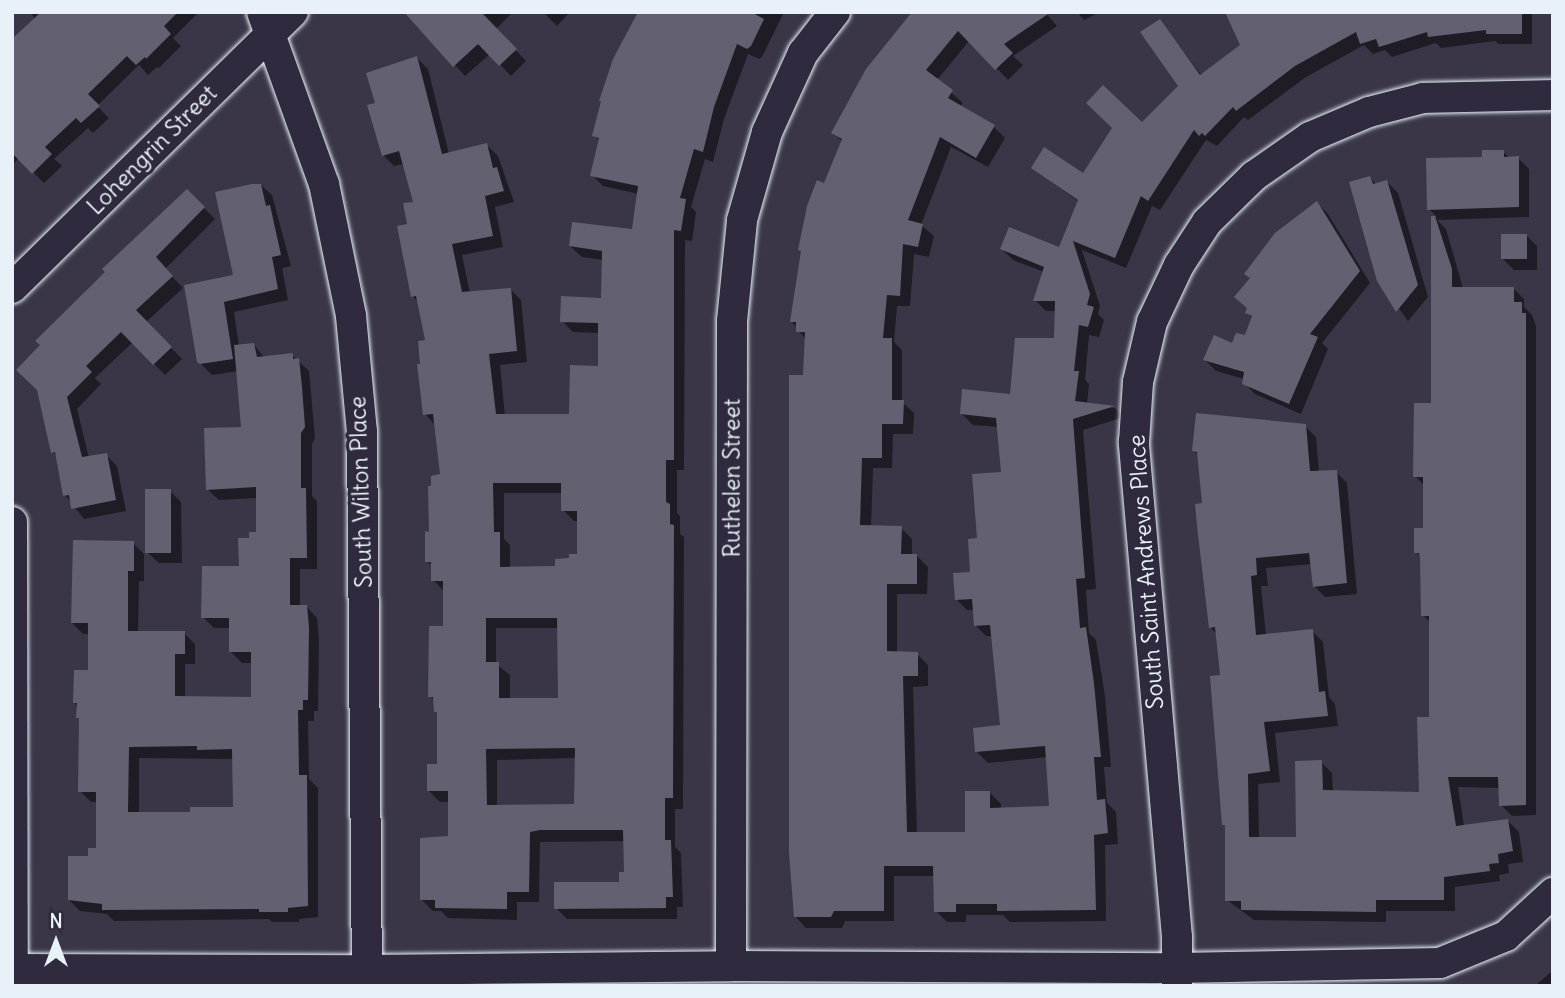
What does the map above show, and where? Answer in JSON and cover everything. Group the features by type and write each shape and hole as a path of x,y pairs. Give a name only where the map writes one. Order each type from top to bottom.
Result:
{"street":[{"name":"Lohengrin Street","path":"12,288 267,22 293,12"},
{"name":"Ruthelen Street","path":"731,966 732,321 742,220 767,132 777,109 803,53 835,12"},
{"name":"South Wilton Place","path":"267,22 324,184 351,316 362,432 367,978"},
{"name":"South Saint Andrews Place","path":"1177,977 1177,937 1134,442 1138,382 1152,322 1179,265 1207,222 1254,176 1310,137 1369,112 1423,98 1553,95"},
{"path":"12,522 13,969 367,978 731,966 1177,977 1440,963 1506,936 1553,893"}],"building":[{"path":"41,12 178,12 164,26 171,34 146,59 145,57 136,65 127,56 88,94 100,106 81,123 76,118 45,147 52,154 32,174 12,153 12,39"},
{"path":"404,12 481,12 517,49 499,66 478,44 453,67"},
{"path":"638,12 751,12 764,19 751,46 747,49 737,44 714,107 703,152 694,149 680,198 686,199 681,231 674,230 674,460 666,460 666,502 670,504 670,524 674,525 673,798 665,798 665,840 671,840 673,897 666,897 666,908 554,909 554,882 619,882 619,872 624,872 623,830 540,830 530,832 529,892 507,892 507,909 435,908 435,900 420,900 420,838 448,836 448,791 427,791 427,764 437,764 437,712 434,712 433,697 428,697 429,626 443,626 443,581 431,581 431,562 425,562 425,531 429,532 428,486 431,486 431,476 440,474 433,414 423,415 417,364 420,364 418,341 425,340 416,296 411,297 397,226 407,224 403,203 413,202 399,151 382,156 367,105 375,103 366,73 417,56 442,154 487,143 493,168 497,167 504,191 485,196 493,236 452,244 462,292 511,288 517,351 489,354 496,414 569,414 570,365 598,366 598,323 560,322 561,296 601,298 602,251 569,246 572,222 632,229 638,186 590,176 599,138 592,136 599,101 613,59","holes":["493,483 561,483 561,511 577,511 577,554 569,554 569,558 555,559 555,566 500,567 500,532 494,532","486,618 557,618 558,698 499,698 499,662 486,662","575,748 574,804 487,805 486,749"]},
{"path":"912,12 1051,12 1004,44 1013,53 995,70 958,31 926,70 953,90 948,98 995,125 976,158 940,137 908,220 923,224 918,247 903,244 900,296 887,295 883,338 892,338 892,400 904,400 903,424 882,424 882,458 862,458 860,525 902,526 901,554 917,554 917,584 887,584 887,651 918,652 918,676 903,676 907,832 965,832 965,791 990,791 990,808 1049,806 1045,746 975,752 973,728 1000,725 990,625 974,626 972,599 955,600 953,573 970,572 968,539 977,538 972,474 1001,472 996,418 960,414 962,389 1010,394 1015,338 1054,338 1055,301 1033,301 1044,267 1000,249 1009,227 1059,247 1078,200 1031,168 1044,147 1083,173 1112,128 1086,103 1103,85 1142,122 1178,86 1140,32 1160,19 1200,75 1240,45 1225,12 1522,12 1522,34 1486,34 1486,30 1428,37 1427,32 1379,47 1376,39 1360,44 1356,32 1295,66 1236,111 1233,107 1205,136 1202,133 1199,136 1194,130 1148,201 1141,196 1115,258 1073,241 1090,294 1087,305 1094,307 1088,327 1079,325 1074,371 1079,371 1075,401 1115,406 1073,419 1085,578 1076,579 1080,628 1086,627 1094,683 1101,757 1094,757 1097,800 1105,799 1108,833 1094,835 1096,910 997,911 997,904 956,904 956,912 934,912 933,866 884,866 884,911 834,911 831,917 794,917 789,853 789,375 803,375 805,332 796,332 796,322 790,322 801,251 798,250 807,206 817,180 824,183 842,139 831,133 866,69"},
{"path":"1482,150 1504,150 1504,157 1519,156 1519,207 1427,210 1426,158 1482,157"},
{"path":"1370,176 1373,184 1387,180 1418,285 1396,312 1377,281 1349,182"},
{"path":"261,184 266,206 270,205 281,255 272,257 278,289 224,302 233,359 200,364 197,362 184,285 233,275 215,192"},
{"path":"187,189 205,207 156,257 173,276 136,310 172,347 153,365 121,332 86,366 92,372 67,397 82,457 107,453 116,500 71,509 69,495 63,496 55,452 51,453 37,390 16,370 40,345 35,341 105,272 102,269"},
{"path":"1317,201 1360,271 1310,334 1318,337 1289,404 1242,384 1244,372 1203,360 1214,335 1232,343 1236,333 1245,335 1252,316 1245,313 1247,308 1234,297 1250,278 1244,274 1275,233"},
{"path":"1431,216 1435,216 1452,269 1452,287 1514,287 1514,302 1522,302 1522,313 1526,313 1526,805 1499,806 1498,777 1448,777 1456,826 1508,819 1513,851 1498,854 1499,863 1489,864 1490,871 1444,877 1444,900 1376,900 1376,912 1241,910 1241,901 1225,901 1225,825 1222,825 1210,676 1220,675 1215,627 1209,628 1197,526 1195,504 1202,503 1197,452 1192,451 1196,413 1306,424 1310,471 1337,470 1347,583 1313,587 1309,553 1256,558 1257,575 1251,576 1256,635 1313,629 1319,692 1325,691 1328,716 1264,722 1270,771 1248,774 1249,837 1296,837 1295,761 1322,760 1323,790 1419,792 1417,717 1429,717 1429,616 1421,616 1420,558 1419,553 1414,553 1414,528 1423,528 1423,477 1413,477 1414,403 1431,403"},
{"path":"1501,234 1527,234 1527,259 1501,259"},
{"path":"254,343 257,357 293,353 293,359 299,358 305,427 301,433 301,488 306,488 307,558 290,558 290,605 307,605 309,628 308,700 303,700 303,710 298,710 299,775 307,775 308,906 288,908 288,912 259,912 259,909 102,910 102,904 68,900 68,856 88,856 88,848 96,848 96,792 78,792 79,718 76,718 77,703 73,703 74,670 88,670 88,623 71,623 73,540 134,541 134,571 128,571 128,631 185,631 185,654 175,654 175,696 251,697 251,652 229,652 229,618 201,618 202,566 239,566 238,538 249,538 249,532 256,532 256,487 206,490 204,428 241,427 234,345","holes":["197,746 197,750 232,749 233,807 190,807 190,812 128,812 129,747"]},
{"path":"145,489 171,489 171,553 145,553"}]}
